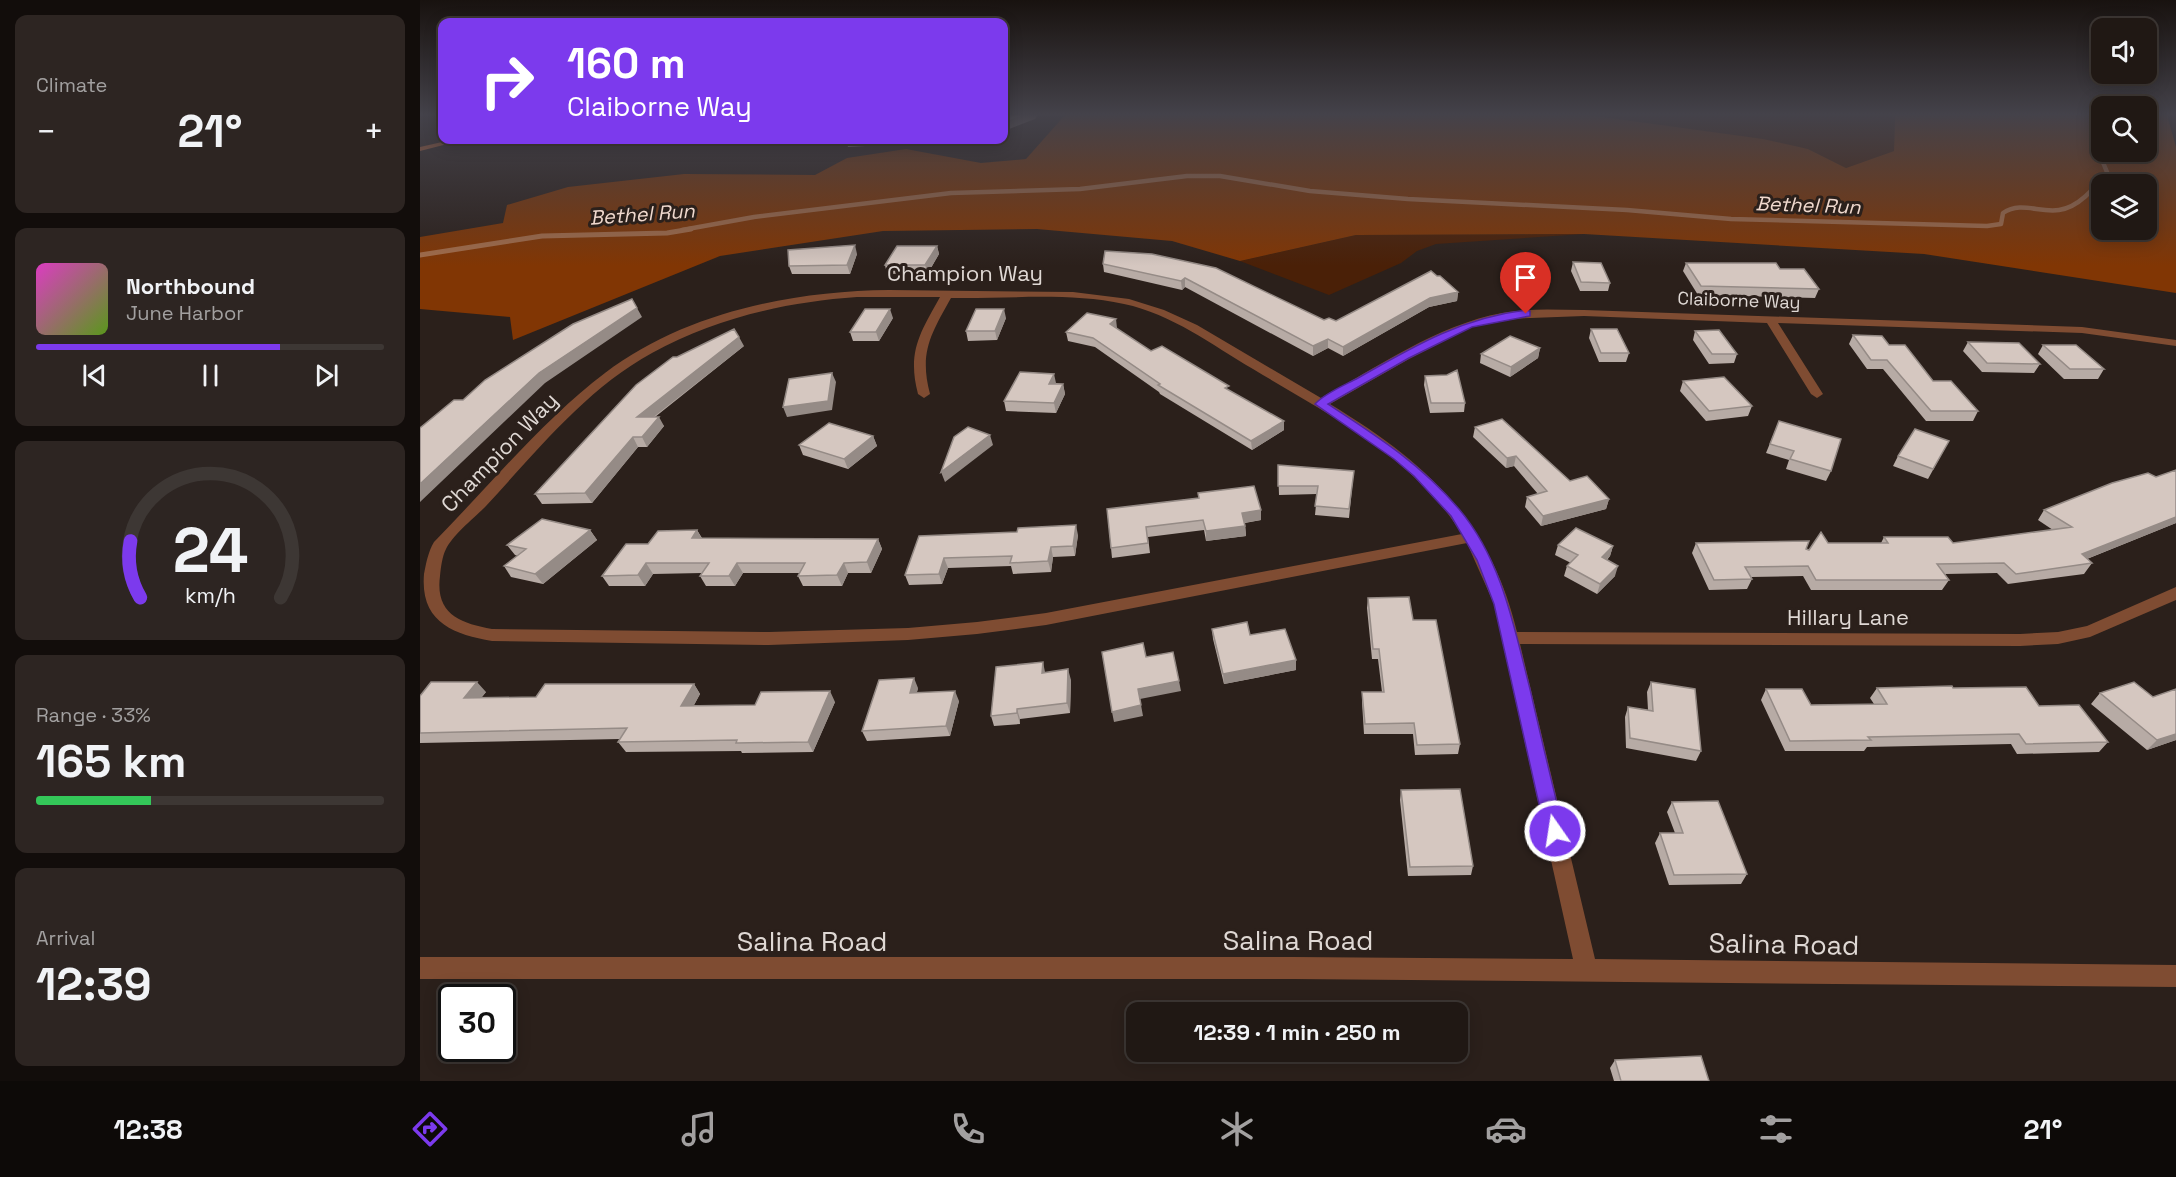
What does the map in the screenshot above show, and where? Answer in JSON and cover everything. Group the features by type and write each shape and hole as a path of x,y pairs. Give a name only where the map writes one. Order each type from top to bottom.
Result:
{"street":[{"name":"Champion Way","path":"1471,537 1046,619 999,626 885,636 492,635 464,631 430,609 425,594 425,578 430,562 439,546 580,398 620,366 692,330 771,306 857,294 1066,295 1142,305 1187,325 1320,404 1399,456 1419,473 1456,513 1471,537 1494,580 1510,638 1587,971"},
{"path":"924,393 918,377 918,350 947,295"},
{"name":"Claiborne Way","path":"1320,404 1451,333 1481,321 1503,316 1554,312 2082,330 2176,343"},
{"path":"1771,320 1816,394"},
{"name":"Hillary Lane","path":"1510,638 2008,640 2058,638 2090,631 2176,593"},
{"name":"Salina Road","path":"420,968 1587,971 2176,976"}],"shaded area":[{"path":"833,165 1841,165 1846,168 1853,165 2176,165 2176,293 1924,254 1584,234 1356,235 1240,261 1172,241 1037,229 883,231 720,256 513,340 510,317 420,309 420,237 503,223 507,205 568,187 684,174 815,175"},
{"path":"1584,234 1436,244 1417,251 1401,263 1329,295 1240,261 1356,235"}],"building":[{"path":"855,245 847,265 789,266 788,250"},
{"path":"897,246 937,246 925,265 885,265"},
{"path":"1105,251 1152,254 1216,268 1324,320 1329,318 1336,321 1431,271 1458,292 1430,298 1343,347 1328,339 1313,346 1185,278 1181,281 1103,264"},
{"path":"1573,262 1601,263 1610,283 1581,282"},
{"path":"1686,263 1776,263 1780,269 1804,269 1819,289 1701,286"},
{"path":"632,299 637,308 539,373 420,484 420,428 454,400 463,400 485,380 573,324"},
{"path":"865,309 890,309 876,332 850,332"},
{"path":"976,309 1004,309 995,331 966,331"},
{"path":"1087,313 1116,319 1110,324 1151,351 1162,346 1229,386 1225,388 1284,421 1251,441 1158,385 1160,384 1093,338 1066,332"},
{"path":"734,329 739,337 637,417 659,417 642,437 633,437 585,493 535,494 636,385 673,357"},
{"path":"1591,329 1617,329 1629,353 1601,353"},
{"path":"1719,330 1737,354 1712,354 1695,331"},
{"path":"1853,335 1882,336 1889,345 1905,345 1933,381 1951,381 1978,411 1931,411 1887,360 1871,360"},
{"path":"1510,336 1540,348 1511,367 1481,354"},
{"path":"1968,342 2019,343 2040,364 1987,363"},
{"path":"2043,345 2076,345 2104,369 2070,369"},
{"path":"1457,370 1465,403 1431,403 1425,376 1447,375"},
{"path":"1020,372 1054,374 1049,384 1063,384 1054,403 1004,401"},
{"path":"832,373 828,401 783,407 789,379"},
{"path":"1724,377 1752,406 1709,411 1683,381"},
{"path":"1502,419 1570,481 1587,476 1609,499 1543,516 1527,497 1547,491 1516,456 1507,458 1475,427"},
{"path":"1779,421 1841,439 1831,471 1790,459 1794,451 1770,444"},
{"path":"829,423 873,436 844,459 799,445"},
{"path":"968,427 990,435 941,472 954,437"},
{"path":"1915,429 1949,441 1933,469 1898,456"},
{"path":"1278,465 1354,471 1349,509 1315,506 1318,486 1278,486"},
{"path":"2176,470 2176,517 2082,554 2092,563 2016,574 2004,563 1937,564 1949,580 1816,580 1808,566 1745,567 1752,579 1714,580 1696,543 1809,541 1806,549 1809,550 1821,532 1828,543 1888,543 1884,537 1948,537 1953,543 2072,527 2044,510 2112,483 2148,473 2156,477"},
{"path":"1254,486 1261,510 1242,513 1245,526 1206,531 1203,520 1146,527 1148,543 1111,548 1107,509 1199,498 1198,493"},
{"path":"542,519 590,530 535,574 504,566 526,549 507,545"},
{"path":"1076,525 1073,546 1051,547 1048,561 1010,563 1012,556 944,558 939,574 905,575 919,536 1017,532 1018,528"},
{"path":"1576,528 1613,546 1602,557 1618,566 1600,584 1567,566 1578,555 1558,545"},
{"path":"697,530 692,538 878,539 867,562 844,563 837,575 798,576 805,563 737,563 729,576 700,576 709,563 646,563 638,575 602,576 626,544 648,544 658,531"},
{"path":"1409,597 1413,620 1436,620 1460,744 1417,745 1414,723 1365,724 1362,692 1384,692 1379,649 1373,649 1368,598"},
{"path":"1247,622 1250,635 1285,629 1296,660 1223,674 1212,629"},
{"path":"1143,643 1146,657 1173,652 1179,681 1138,689 1141,705 1112,712 1102,652"},
{"path":"1043,662 1042,673 1068,669 1067,703 1017,709 1017,713 991,716 996,667"},
{"path":"914,678 910,693 955,691 946,726 862,731 879,680"},
{"path":"431,682 477,682 464,698 536,697 545,684 694,684 681,706 755,705 761,692 830,691 808,742 736,743 737,740 618,742 627,728 420,733 420,696"},
{"path":"1651,682 1695,689 1701,751 1630,738 1628,707 1653,711"},
{"path":"2134,682 2153,697 2176,689 2176,734 2157,740 2100,693"},
{"path":"1952,686 1953,688 2026,687 2039,706 2079,705 2108,742 2026,744 2019,734 1790,741 1766,689 1802,689 1811,705 1887,704 1877,688"},
{"path":"1460,789 1473,866 1410,867 1401,790"},
{"path":"1718,801 1747,874 1674,875 1660,833 1683,833 1672,802"},
{"path":"1701,1056 1709,1081 1621,1081 1615,1060"}],"waterway":[{"name":"Bethel Run","path":"682,230 754,217 951,193 1080,189 1187,176 1220,176 1310,191 1408,199 1627,210 1731,219 1987,226 2001,224 2003,213 2017,208 2059,210 2074,205 2086,196 2107,172 2104,165"},
{"name":"Bethel Run","path":"420,255 542,236 667,233 691,229"}],"route":[{"path":"1526,314 1503,316 1468,325 1405,356 1320,404 1399,456 1419,473 1456,513 1484,560 1502,604 1555,831"}]}
